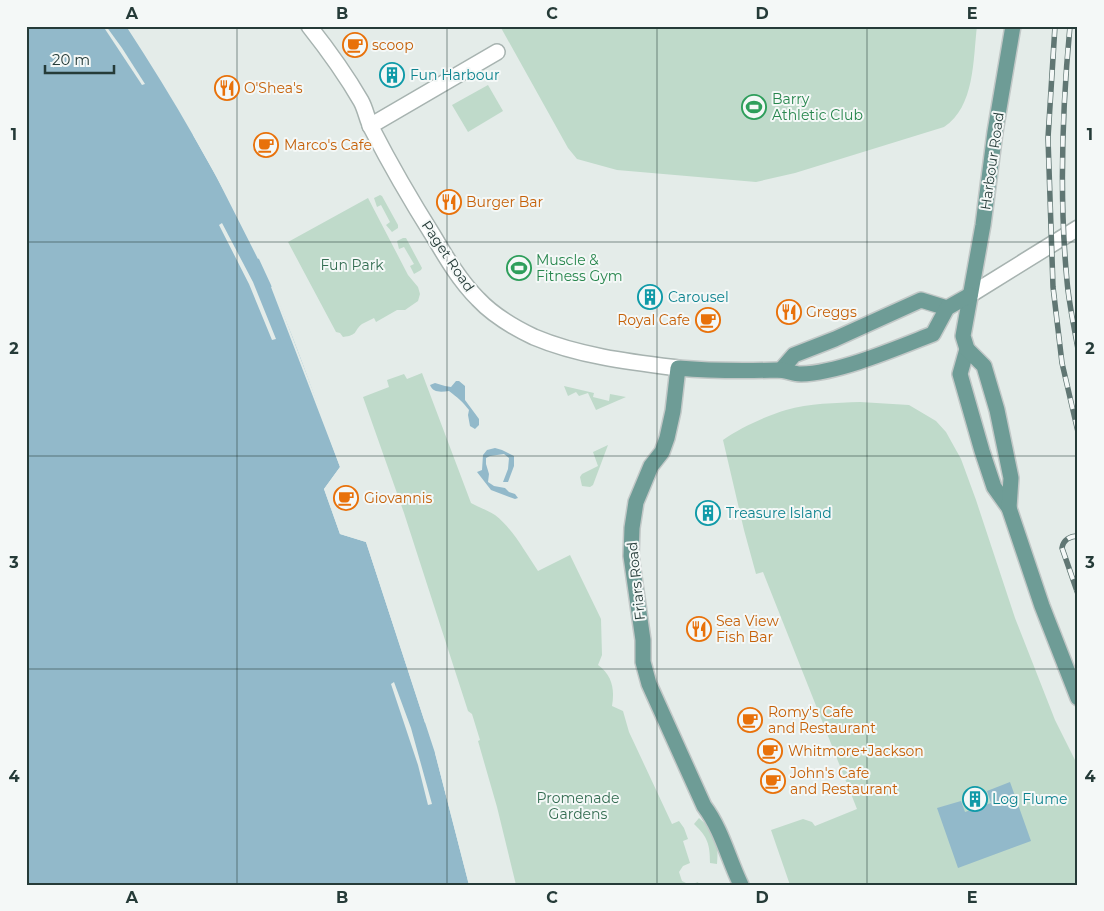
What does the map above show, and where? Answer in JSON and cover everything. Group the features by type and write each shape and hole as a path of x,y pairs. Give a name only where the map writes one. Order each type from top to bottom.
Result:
{"main road":[{"name":"Harbour Road","path":"967,349 963,336 983,225 995,132 1013,26"},
{"path":"678,368 718,371 781,370 800,374 828,370 856,362 933,334 947,308 970,295"},
{"path":"781,370 794,354 836,339 921,300 947,308"},
{"path":"1009,508 1011,478 997,410 984,366 967,349 960,374 994,486 1009,508 1039,597 1078,698"},
{"name":"Friars Road","path":"678,368 668,438 665,446 651,466 636,502 632,528 631,556 643,640 643,662 654,700 704,806 714,819 722,835 741,885"}],"street":[{"name":"Paget Road","path":"309,26 362,102 370,126 452,266 479,300 494,313 533,336 563,346 637,363 678,368"},
{"path":"370,126 497,52"},
{"path":"970,295 1078,228"}],"green space":[{"name":"Barry Athletic Club","path":"500,26 977,26 971,81 967,95 962,107 944,127 795,173 756,182 617,170 577,159 568,148"},
{"path":"488,85 503,111 468,132 452,105"},
{"path":"380,195 398,225 398,228 392,232 386,225 390,222 381,205 377,207 374,198"},
{"name":"Fun Park","path":"368,198 408,275 418,287 420,294 418,301 405,310 397,310 376,322 374,318 359,326 354,334 343,337 340,333 336,332 288,242"},
{"path":"406,238 422,268 414,274 410,266 414,264 404,247 399,249 397,241"},
{"name":"Promenade Gardens","path":"422,373 471,503 495,515 507,527 538,571 570,555 601,619 602,655 598,665 607,673 613,688 612,706 623,711 629,732 672,824 679,821 688,839 683,841 690,863 683,866 679,872 682,881 690,885 516,885 472,714 468,711 404,513 363,397 389,387 387,380 404,374 407,379"},
{"path":"564,386 594,393 593,397 609,401 610,394 626,397 596,410 588,393 579,396 576,392 568,396"},
{"path":"860,402 909,405 936,421 946,432 961,459 1015,618 1055,720 1078,766 1078,885 790,885 771,830 803,819 812,822 815,826 857,809 763,572 756,574 723,440 753,423 786,410 813,405"},
{"path":"608,445 593,485 590,487 582,486 580,477 582,474 598,466 593,452"},
{"path":"699,818 713,833 717,843 717,864 710,863 707,842 694,824"}],"water":[{"path":"26,26 126,26 162,83 229,199 282,310 340,467 324,489 340,534 366,542 435,753 469,885 26,885"},
{"path":"456,381 465,386 465,400 479,419 479,425 475,429 470,426 469,410 462,402 449,391 435,391 430,385 435,383 451,387"},
{"path":"495,448 514,456 514,466 508,482 503,482 508,469 509,458 504,454 486,458 489,474 488,482 494,486 505,488 518,498 515,499 491,490 477,472 482,470 483,455 487,450"},
{"path":"1010,782 1031,841 958,868 937,808 961,801 965,812 991,803 987,791"}],"pier":[{"path":"103,26 106,26 122,48 145,84 142,85"},
{"path":"195,133 261,257 258,259 193,135"},
{"path":"222,223 253,282 276,339 272,340 249,284 219,225"},
{"path":"273,286 342,467 327,489 342,532 368,541 428,722 425,723 366,542 340,534 324,489 340,467 271,287"},
{"path":"394,682 411,728 432,804 428,805 418,765 391,684"},
{"path":"437,752 471,885 469,885 435,753"}],"railway":[{"path":"1055,26 1048,138 1053,287 1062,363 1078,432"},
{"path":"1070,26 1063,122 1062,185 1068,290 1078,349"},
{"path":"1078,536 1067,539 1062,548 1078,594"}],"place":[{"name":"scoop","path":"355,45"},
{"name":"Fun Harbour","path":"392,75"},
{"name":"O'Shea's","path":"227,88"},
{"name":"Barry Athletic Club","path":"754,107"},
{"name":"Marco's Cafe","path":"266,145"},
{"name":"Burger Bar","path":"449,202"},
{"name":"Muscle & Fitness Gym","path":"519,268"},
{"name":"Carousel","path":"650,297"},
{"name":"Greggs","path":"789,312"},
{"name":"Royal Cafe","path":"708,320"},
{"name":"Giovannis","path":"346,498"},
{"name":"Treasure Island","path":"708,513"},
{"name":"Sea View Fish Bar","path":"699,629"},
{"name":"Romy's Cafe and Restaurant","path":"750,720"},
{"name":"Whitmore+Jackson","path":"770,751"},
{"name":"John's Cafe and Restaurant","path":"773,781"},
{"name":"Log Flume","path":"975,799"}]}
